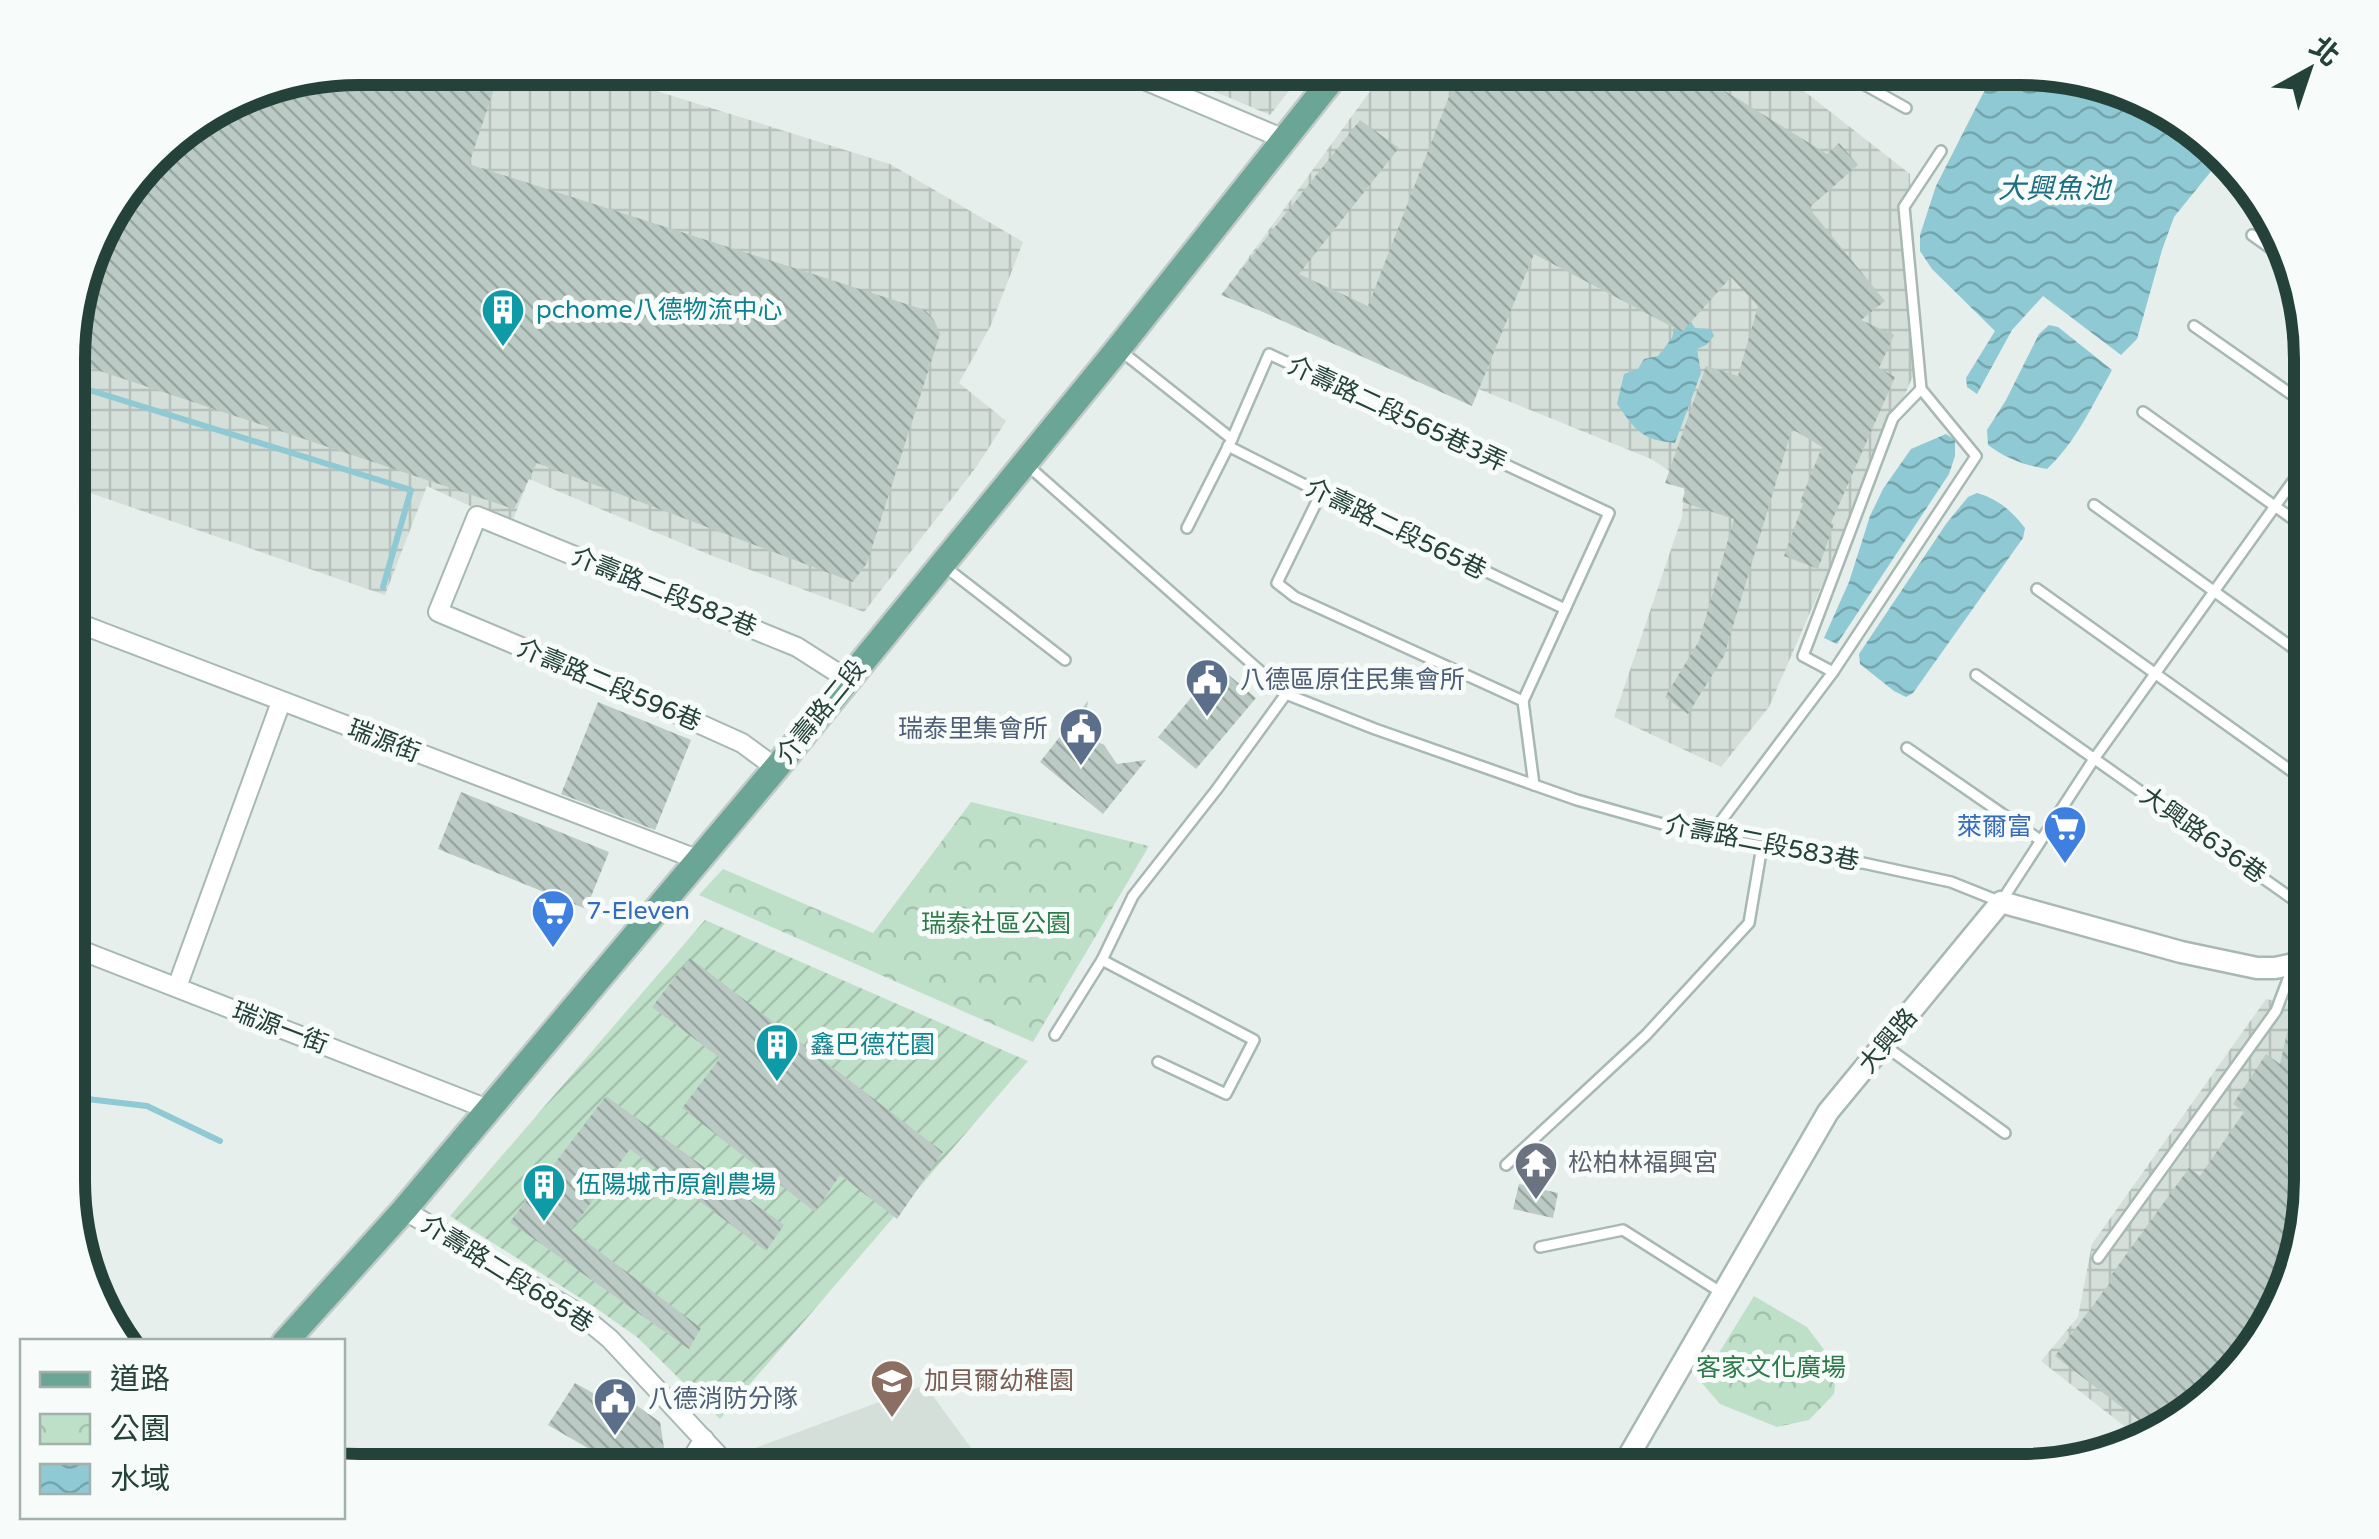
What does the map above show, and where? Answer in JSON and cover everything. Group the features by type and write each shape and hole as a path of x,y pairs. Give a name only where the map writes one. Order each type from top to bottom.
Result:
{"main road":[{"name":"介壽路二段","path":"288,1339 490,1110 776,768 1327,85"}],"street":[{"path":"1157,86 1284,139"},
{"name":"介壽路二段582巷","path":"438,612 476,516 797,646 847,680"},
{"name":"介壽路二段596巷","path":"438,612 742,743 776,768"},
{"name":"瑞源街","path":"85,626 699,860"},
{"path":"176,988 281,702"},
{"path":"2001,902 2181,952 2258,968 2293,964"},
{"name":"大興路","path":"1630,1453 1828,1112 2001,902"},
{"name":"瑞源一街","path":"85,952 490,1110"},
{"name":"介壽路二段685巷","path":"404,1210 582,1315 610,1339 717,1454"},
{"path":"695,1454 704,1440"}],"lane":[{"path":"1865,85 1906,108"},
{"path":"1709,837 1833,672 1976,456 1921,389 1904,207 1941,151"},
{"path":"2252,234 2270,248"},
{"path":"2194,326 2293,395"},
{"name":"介壽路二段565巷","path":"1118,349 1230,442 1321,493 1565,610"},
{"name":"介壽路二段565巷3弄","path":"1230,442 1269,354 1609,513 1565,610"},
{"path":"1833,672 1803,656 1893,418 1921,389"},
{"path":"2143,412 2293,519"},
{"path":"1187,528 1230,442"},
{"name":"介壽路二段583巷","path":"1024,463 1286,694 1577,800 1709,837 1951,882 2001,902"},
{"path":"2001,902 2094,759 2293,481"},
{"path":"1321,493 1277,583 1295,596 1523,701"},
{"path":"2094,505 2293,648"},
{"path":"942,564 1065,660"},
{"path":"2037,589 2293,771"},
{"path":"1534,785 1523,701 1565,610"},
{"name":"大興路636巷","path":"1976,675 2293,899"},
{"path":"1055,1035 1102,960 1134,896 1286,694"},
{"path":"1907,748 2040,840"},
{"path":"1506,1166 1646,1035 1750,923 1762,846"},
{"path":"1102,960 1254,1040 1226,1094 1158,1062"},
{"path":"2098,1258 2276,1011 2293,967"},
{"path":"1885,1046 2005,1133"},
{"path":"1540,1247 1623,1230 1722,1293"}],"shaded area":[{"path":"1200,85 1293,85 1270,115"},
{"path":"1374,85 1794,85 1910,174 1913,376 1769,707 1721,767 1614,717 1682,517 1685,481 1651,459 1227,287"},
{"name":"pchome八德物流中心","path":"341,86 640,86 890,164 1023,242 991,325 959,383 1006,421 977,466 864,612 710,555 529,479 511,525 427,486 385,595 85,491 87,323 106,254 131,207 153,178 192,142 238,113 305,90"},
{"path":"2266,999 2293,1004 2293,1198 2289,1234 2279,1268 2266,1301 2226,1361 2172,1408 2130,1431 2041,1361 2078,1317 2092,1244"},
{"name":"加貝爾幼稚園","path":"925,1385 975,1454 743,1454"}],"green space":[{"name":"瑞泰社區公園","path":"971,802 1149,846 1033,1042 699,895 723,869 873,933"},
{"path":"705,920 1028,1061 720,1419 637,1337 450,1216"},
{"name":"客家文化廣場","path":"1754,1296 1807,1327 1837,1367 1834,1394 1809,1420 1777,1427 1720,1404 1701,1382"}],"water":[{"name":"大興魚池","path":"1987,85 2056,87 2108,100 2172,131 2215,167 2174,217 2137,339 2121,355 2043,296 2012,330 1977,394 1967,387 1966,378 1995,331 1932,269 1920,251 1920,235 1936,186"},
{"path":"1690,320 1695,328 1711,329 1714,336 1697,349 1701,373 1675,443 1655,439 1635,427 1617,404 1624,374 1638,369 1644,359 1658,356 1672,338 1674,328"},
{"path":"2049,325 2058,327 2112,370 2075,435 2047,469 2016,461 1995,450 1988,445 1987,430 2039,334"},
{"path":"1946,434 1955,440 1949,474 1837,644 1824,638 1883,489 1911,449"},
{"path":"1977,493 1998,502 2015,516 2025,528 2023,538 1913,693 1906,697 1860,664 1859,654 1946,524 1968,497"}],"building":[{"path":"1453,85 1716,85 1827,154 1839,143 1858,165 1809,208 1885,301 1861,320 1894,335 1879,368 1895,377 1831,523 1834,524 1818,569 1784,556 1822,447 1792,429 1724,656 1688,714 1665,697 1699,641 1734,519 1682,502 1686,489 1665,483 1706,366 1738,376 1758,306 1731,277 1682,332 1534,254 1472,406 1221,295 1360,120 1399,148 1299,274 1368,306"},
{"name":"pchome八德物流中心","path":"341,86 495,86 469,164 925,310 934,320 940,334 867,563 853,582 537,463 514,509 85,366 87,323 106,254 131,207 153,178 178,153 222,122 305,90"},
{"name":"八德區原住民集會所","path":"1218,666 1256,698 1196,769 1158,737"},
{"name":"瑞泰里集會所","path":"1088,701 1083,735 1104,745 1117,764 1146,760 1103,814 1040,762"},
{"path":"598,702 691,740 655,830 561,794"},
{"path":"461,792 609,852 586,909 438,849"},
{"name":"鑫巴德花園","path":"690,958 943,1152 897,1219 840,1175 815,1212 682,1108 720,1058 652,1007"},
{"path":"2293,1005 2293,1198 2289,1234 2279,1268 2266,1301 2226,1361 2201,1386 2143,1424 2055,1356 2189,1168 2200,1176 2244,1112 2233,1104 2266,1054 2280,1064"},
{"name":"伍陽城市原創農場","path":"606,1096 784,1225 766,1251 630,1149 571,1230 701,1328 689,1349 510,1222"},
{"name":"松柏林福興宮","path":"1519,1184 1558,1193 1553,1218 1513,1209"},
{"name":"八德消防分隊","path":"575,1383 620,1408 626,1398 660,1422 664,1448 661,1454 589,1454 591,1450 548,1425"}],"waterway":[{"path":"85,389 411,490 383,587"},
{"path":"85,1099 147,1106 220,1141"}],"place":[{"name":"pchome八德物流中心","path":"503,348"},
{"name":"八德區原住民集會所","path":"1207,718"},
{"name":"瑞泰里集會所","path":"1081,767"},
{"name":"萊爾富","path":"2065,865"},
{"name":"7-Eleven","path":"553,949"},
{"name":"鑫巴德花園","path":"777,1083"},
{"name":"松柏林福興宮","path":"1536,1201"},
{"name":"伍陽城市原創農場","path":"544,1223"},
{"name":"加貝爾幼稚園","path":"892,1419"},
{"name":"八德消防分隊","path":"615,1437"}]}
